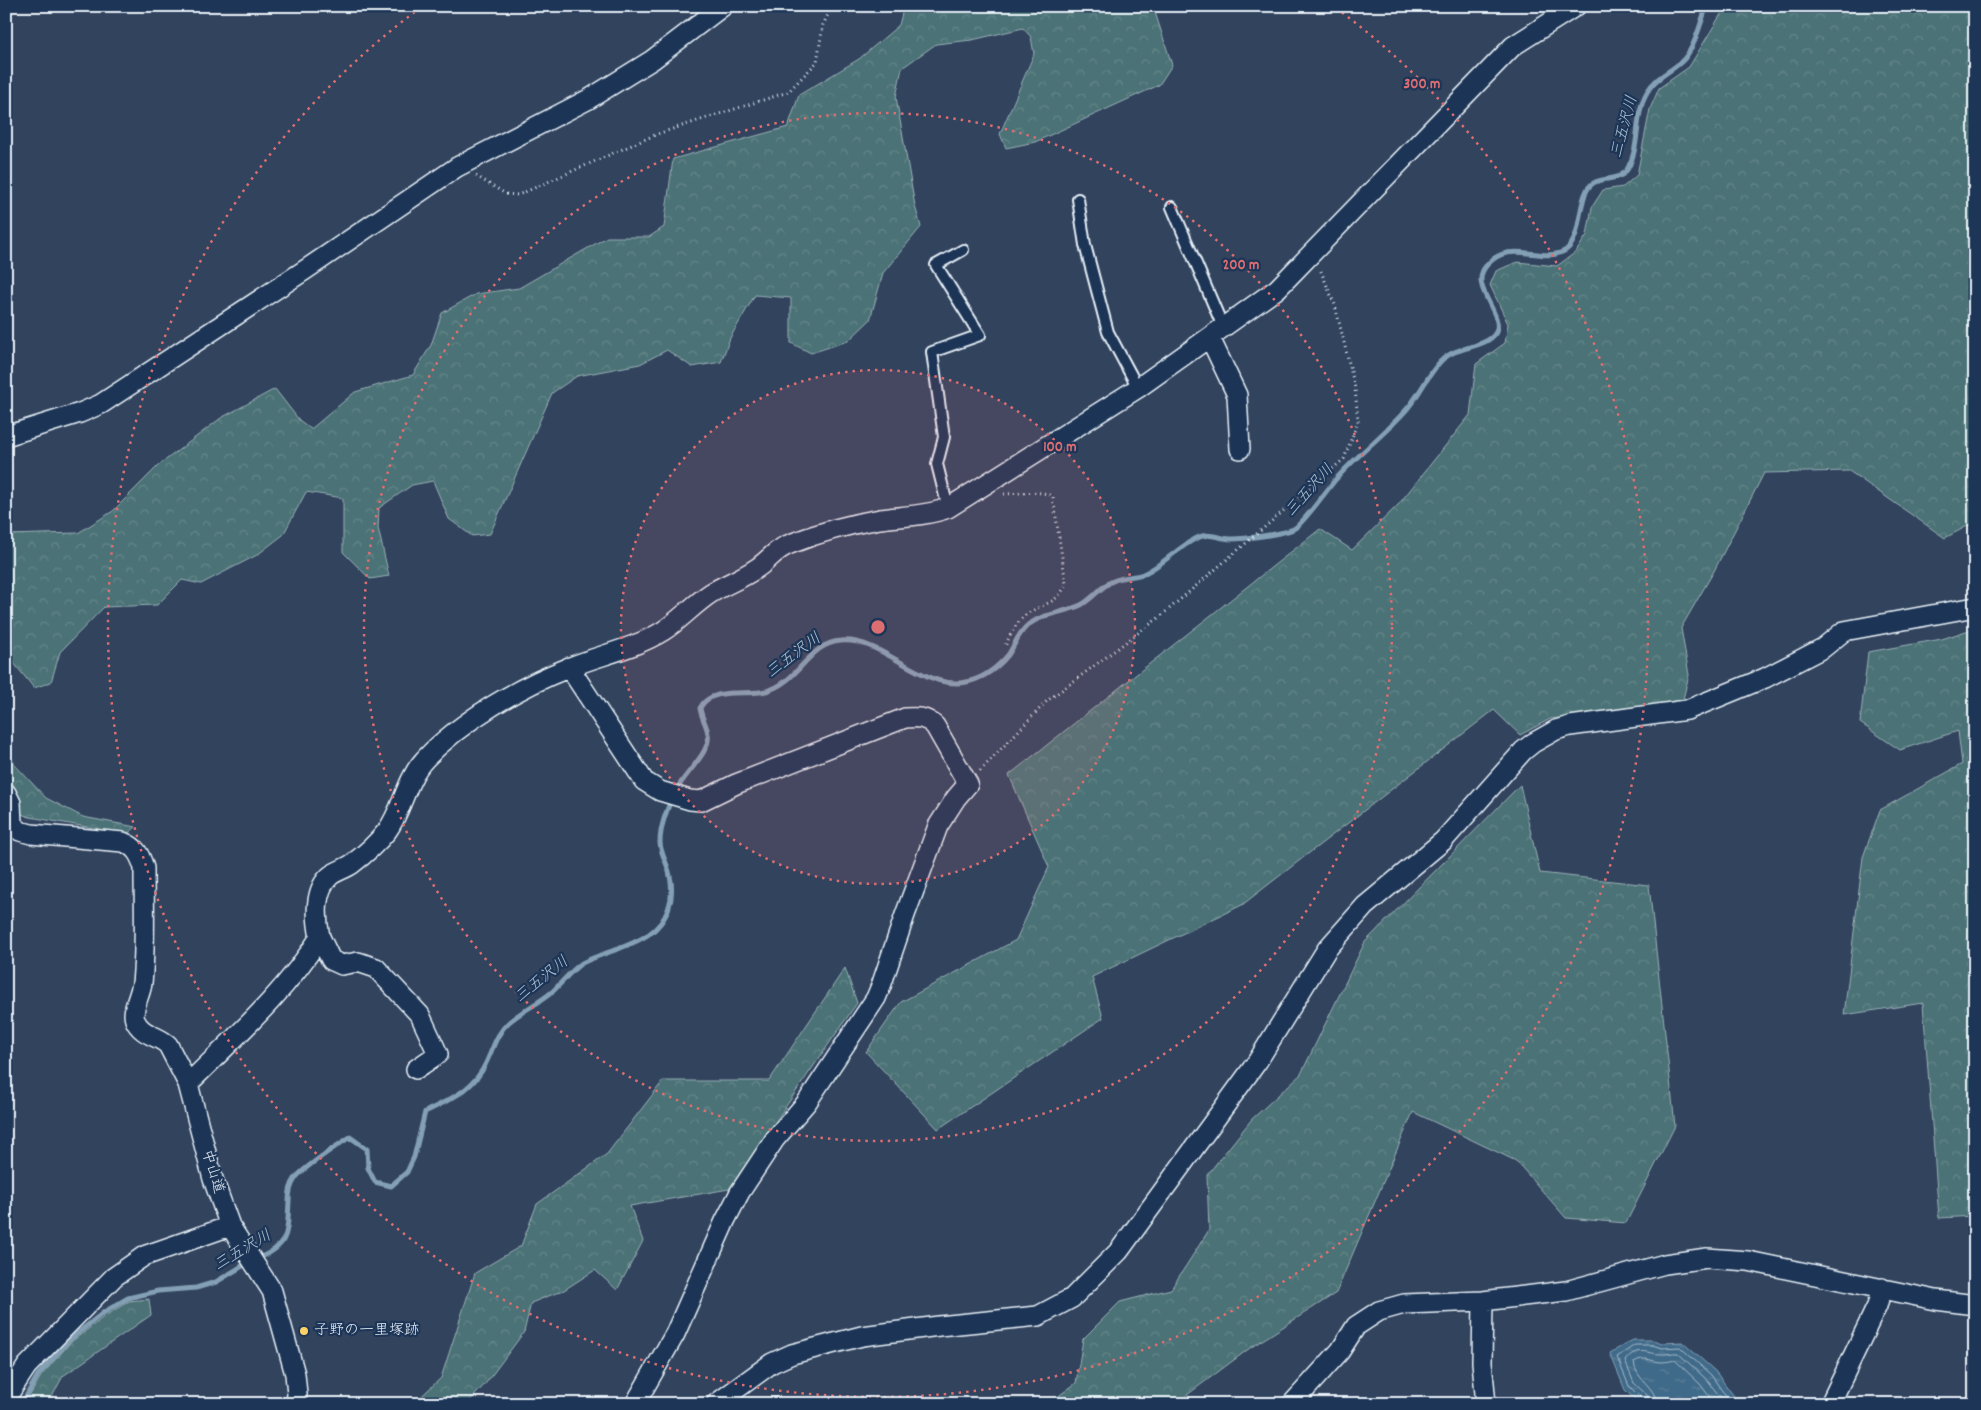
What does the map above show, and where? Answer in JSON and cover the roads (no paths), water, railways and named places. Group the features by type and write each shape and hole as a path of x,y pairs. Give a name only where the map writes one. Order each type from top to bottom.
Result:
{"street":[{"path":"6,436 80,413 101,404 463,164 589,100 652,60 723,6"},
{"path":"416,1069 438,1054 420,1015 376,968 358,962 342,965 331,960 320,937 316,921 323,883 332,874 350,866 387,830 413,776 423,761 441,744 486,711 537,681 569,667 635,644 661,632 711,593 758,568 787,544 877,520 937,512 948,508 1138,388 1277,289 1513,46 1576,6"},
{"path":"1216,333 1237,395 1240,449"},
{"path":"716,1404 772,1363 792,1354 862,1336 1038,1316 1072,1298 1119,1251 1257,1062 1327,949 1365,906 1443,841 1506,768 1523,750 1533,743 1556,730 1570,726 1687,710 1766,678 1823,648 1844,631 1975,607"},
{"path":"569,667 644,781 662,792 684,799 701,801 736,784 905,718 928,719 935,726 968,784 951,805 938,826 876,998 807,1102 775,1139 740,1192 675,1334 635,1404"},
{"name":"中山道","path":"6,793 12,804 12,824 20,831 31,834 123,842 131,845 141,857 144,868 146,951 141,992 134,1015 135,1021 150,1036 168,1045 188,1084 213,1179 230,1226 272,1291 295,1374 296,1404"},
{"path":"188,1084 303,965 320,937"},
{"path":"6,1398 27,1366 114,1277 144,1256 230,1226"},
{"path":"1292,1404 1340,1351 1356,1326 1379,1311 1404,1304 1484,1301 1566,1291 1665,1264 1707,1258 1748,1261 1936,1300 1975,1306"},
{"path":"1830,1404 1877,1306 1882,1288"},
{"path":"1484,1301 1482,1362 1486,1404"}],"lane":[{"path":"1078,199 1085,244 1108,332 1138,388"},
{"path":"1172,207 1216,333"},
{"path":"948,508 937,464 944,437 932,352 980,335 936,265 963,250"}],"water":[{"path":"1633,1340 1653,1340 1662,1343 1682,1342 1715,1371 1740,1404 1640,1404 1625,1390 1610,1353"}],"waterway":[{"name":"三五沢川","path":"676,791 706,748 708,741 707,731 700,708 705,701 720,694 766,691 778,686 796,672 820,648 830,643 841,641 858,642 876,649 927,676 944,682 962,683 981,677 996,668 1008,655 1022,632 1034,621 1081,605 1105,585 1113,581 1143,574 1197,538 1206,535 1226,539 1245,538 1274,534 1295,528 1344,470 1407,409 1440,362 1452,353 1486,342 1497,331 1497,322 1482,284 1481,275 1486,266 1495,258 1505,253 1557,254 1566,250 1571,245 1577,230 1587,190 1596,182 1619,176 1628,168 1635,149 1640,110 1647,92 1659,78 1684,59 1695,41 1707,6"},
{"name":"三五沢川","path":"257,1259 276,1249 285,1237 291,1187 304,1169 350,1137 367,1149 368,1168 375,1182 391,1186 407,1172 414,1157 425,1112 460,1093 475,1080 486,1063 498,1037 508,1023 552,992 582,963 633,943 656,929 665,916 672,893 668,867 660,843 662,825 672,798"},
{"name":"三五沢川","path":"22,1404 38,1375 69,1340 103,1313 128,1298 158,1291 196,1288 216,1282 249,1262"}],"place":[{"name":"子野の一里塚跡","path":"304,1331"}]}
